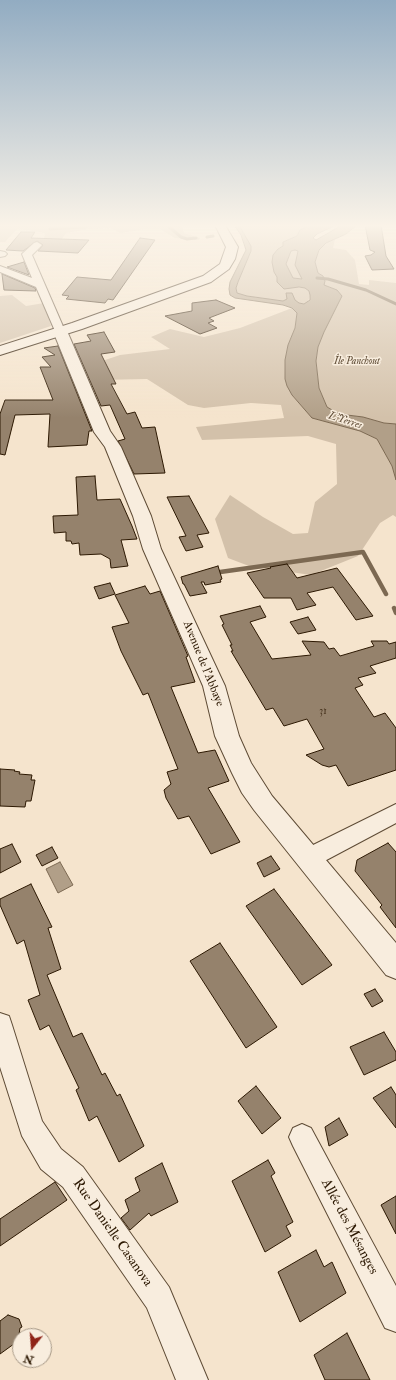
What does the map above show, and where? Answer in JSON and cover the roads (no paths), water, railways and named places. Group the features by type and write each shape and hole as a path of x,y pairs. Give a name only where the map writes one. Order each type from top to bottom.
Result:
{"street":[{"path":"43,289 60,331"},
{"path":"165,295 176,289"},
{"path":"0,351 180,289"},
{"name":"Avenue de l'Abbaye","path":"60,331 102,432 113,447 142,516 148,538 160,568 197,645 214,686 228,736 240,766 251,786 263,803 310,858 396,965"},
{"path":"310,858 396,813"},
{"name":"Rue Danielle Casanova","path":"0,1025 31,1127 51,1159 73,1177 158,1298 192,1380"},
{"name":"Allée des Mésanges","path":"302,1137 396,1317"}],"water":[{"name":"L'Yerres","path":"229,289 236,289 237,293 247,296 283,301 287,299 286,293 292,293 295,300 304,304 310,300 309,291 307,289 337,290 342,296 318,347 316,361 319,388 327,407 339,414 396,424 396,480 392,466 377,439 360,431 312,418 292,395 285,379 285,360 288,345 295,328 297,313 292,308 283,305 235,298 230,295"},
{"path":"60,862 73,885 58,893 46,869"}],"waterway":[{"path":"364,289 396,304"},
{"path":"213,573 363,552 386,594"},
{"path":"394,608 396,613"}],"park label":[{"name":"Île Panchout","path":"357,362"}]}
